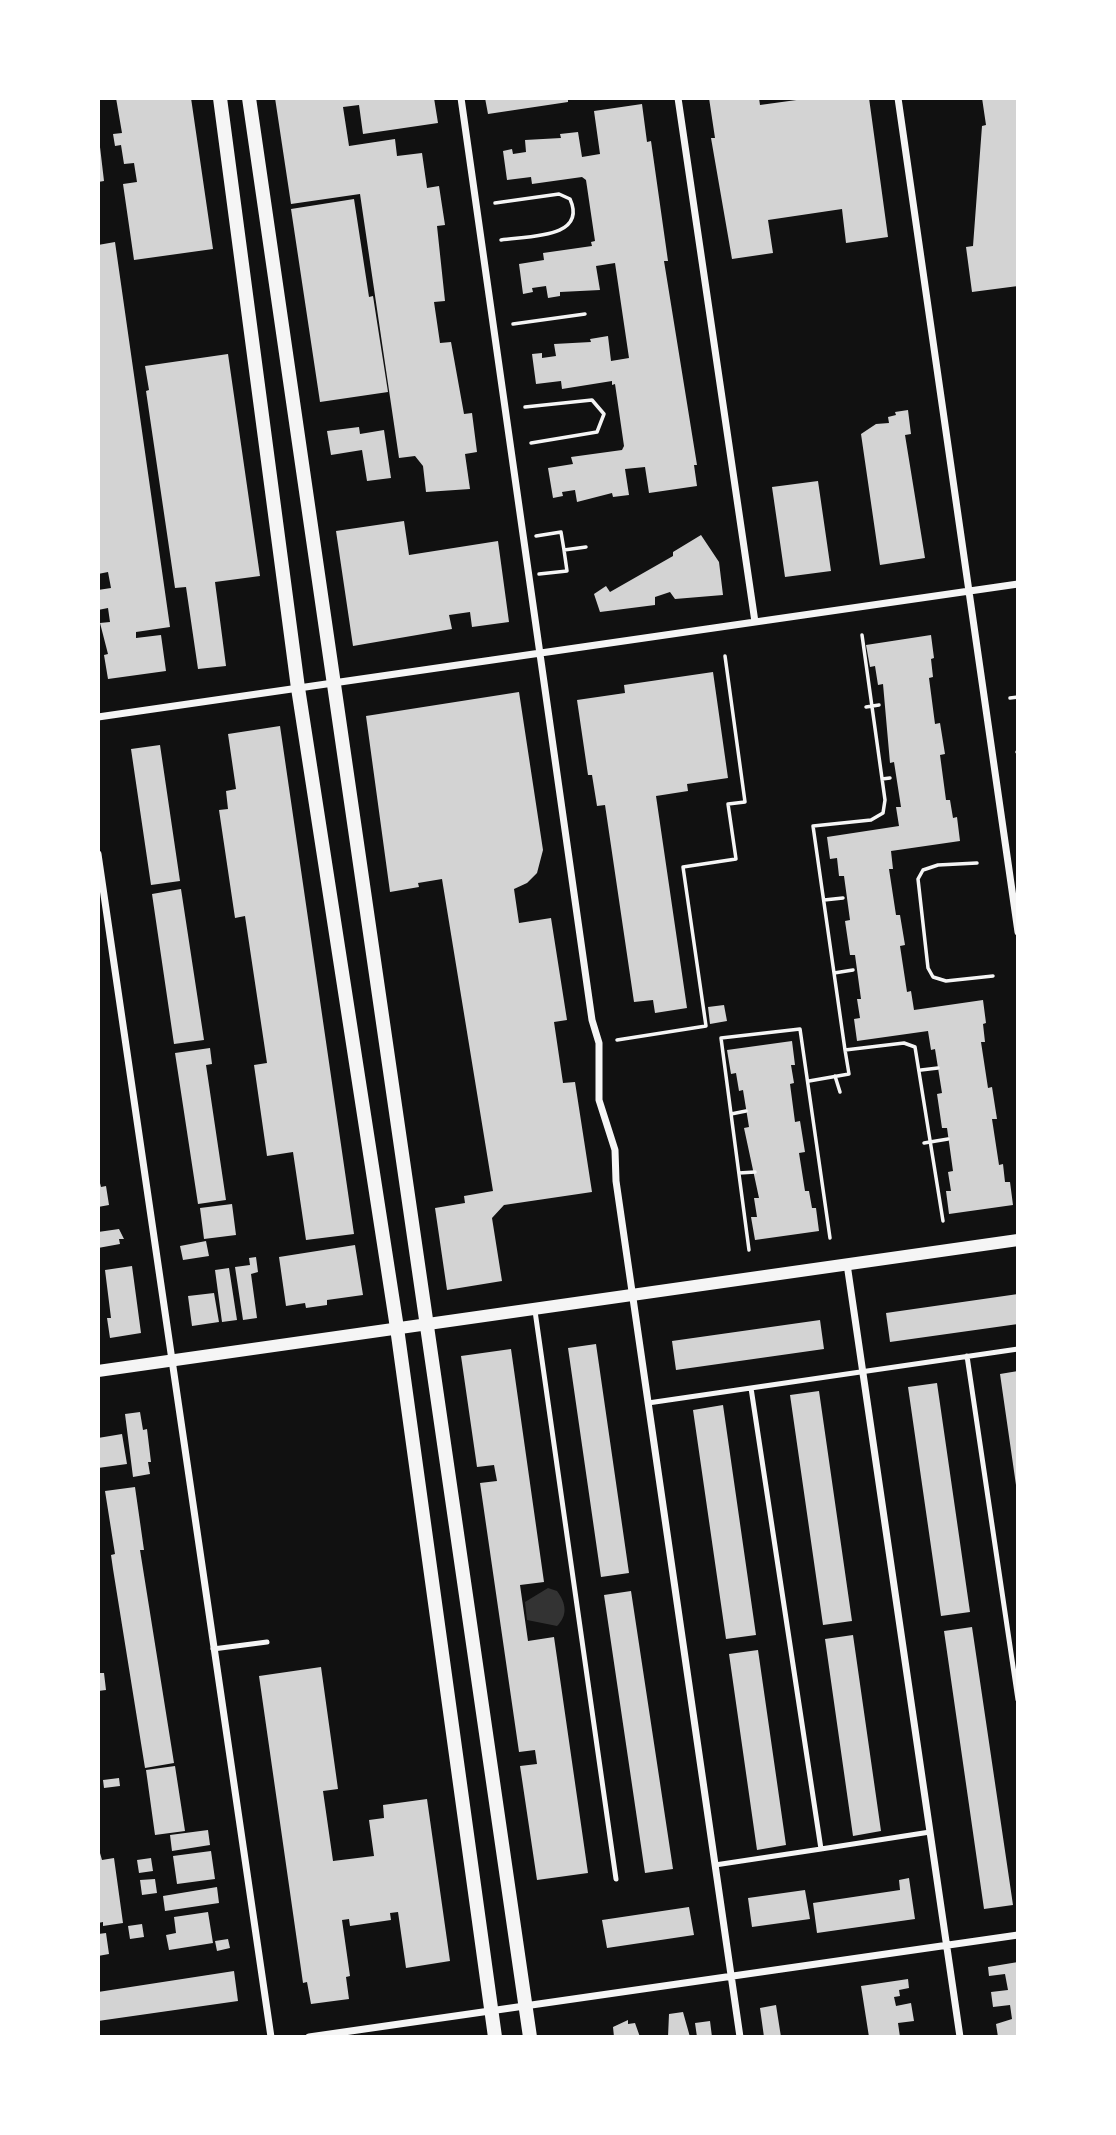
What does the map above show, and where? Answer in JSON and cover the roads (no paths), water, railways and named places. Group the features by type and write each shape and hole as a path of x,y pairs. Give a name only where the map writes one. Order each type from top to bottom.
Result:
{"main road":[{"path":"220,98 298,688 397,1328 495,2037"},
{"path":"249,98 530,2037"}],"street":[{"path":"461,98 592,1020 599,1043 599,1100 615,1150 615,1181 740,2037"},
{"path":"678,98 755,622"},
{"path":"898,98 1018,932"},
{"path":"98,717 1018,584"},
{"path":"98,853 271,2037"},
{"path":"98,1371 1018,1240"},
{"path":"847,1264 960,2037"},
{"path":"309,2037 1018,1935"}],"lane":[{"path":"535,1309 616,1879"},
{"path":"648,1403 1018,1349"},
{"path":"967,1356 1018,1700"},
{"path":"751,1388 821,1849"},
{"path":"213,1649 267,1642"},
{"path":"715,1865 930,1832"}]}
